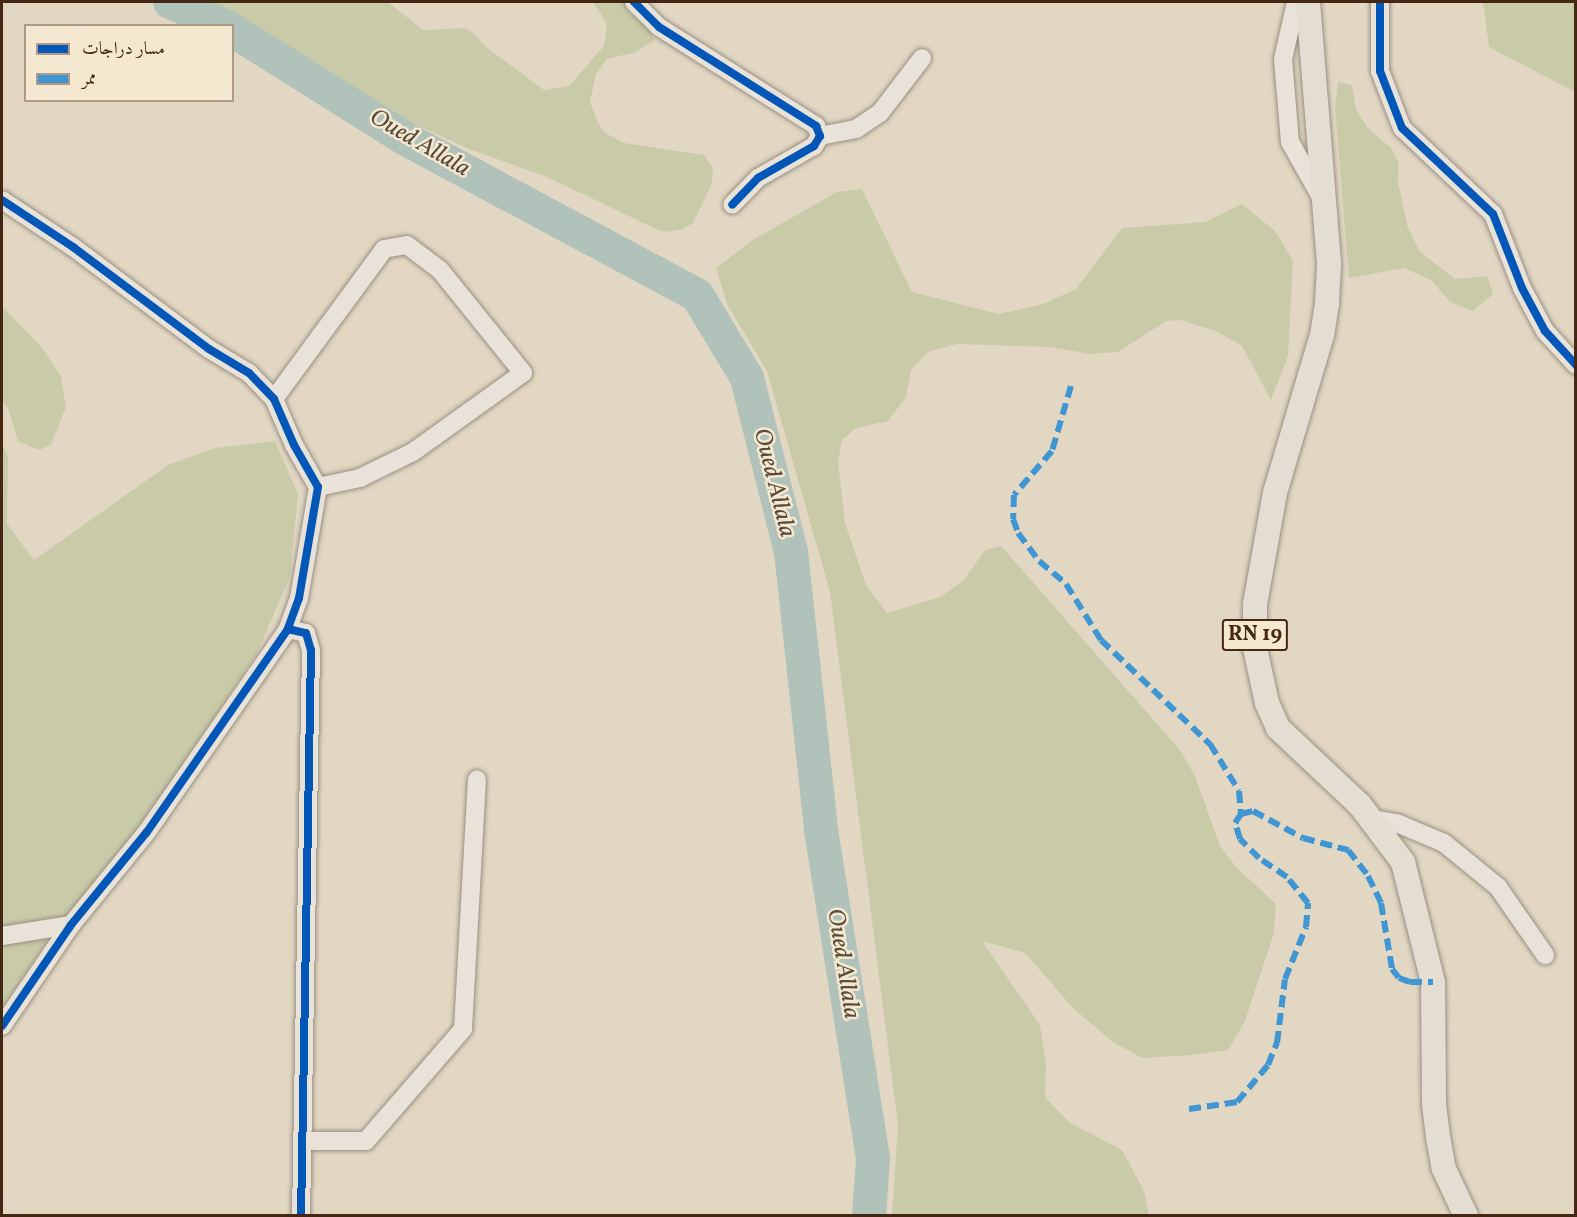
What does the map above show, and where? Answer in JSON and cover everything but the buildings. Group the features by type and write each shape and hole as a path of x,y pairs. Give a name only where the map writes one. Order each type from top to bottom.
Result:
{"main road":[{"name":"RN 19","path":"1308,2 1329,265 1325,314 1275,493 1255,604 1255,648 1267,703 1278,728 1372,819 1403,862 1414,897 1433,982 1434,1104 1439,1142 1444,1168 1466,1215"}],"street":[{"path":"634,2 659,27 803,115 816,126 820,136"},
{"path":"1296,2 1283,59 1290,142 1325,204"},
{"path":"1380,2 1380,71 1402,128 1493,214 1522,288 1545,331 1575,365"},
{"path":"732,205 758,178 812,148 820,136 856,129 880,113 922,58"},
{"path":"2,200 127,286 209,349 249,373 274,399 294,445 318,487 299,598 288,628 147,833 71,925 2,1026"},
{"path":"274,399 384,249 408,245 440,270 523,373 413,452 360,478 318,487"},
{"path":"288,628 306,633 311,650 301,1215"},
{"path":"303,1141 366,1141 463,1029 477,779"},
{"path":"1372,819 1399,824 1444,843 1498,887 1545,955"},
{"path":"2,936 71,925"}],"green space":[{"path":"196,2 388,2 423,30 464,28 475,34 486,47 544,90 569,86 604,46 607,24 593,2 624,2 628,12 647,26 654,40 636,52 607,59 596,74 590,102 598,123 605,133 624,143 704,155 713,168 712,183 693,223 683,229 666,232 654,228 547,177 469,149 397,116 334,81 268,36"},
{"path":"1483,2 1575,2 1575,92 1489,47"},
{"path":"1338,82 1352,85 1356,109 1367,127 1391,148 1399,163 1398,182 1407,225 1420,252 1455,279 1487,276 1493,294 1473,311 1450,302 1431,280 1404,268 1349,278 1335,107"},
{"path":"862,189 912,292 999,314 1043,304 1076,289 1122,228 1205,222 1242,204 1275,231 1293,261 1288,356 1271,400 1242,346 1216,331 1180,320 1166,321 1118,352 1090,354 1050,347 957,344 928,352 911,370 906,397 888,421 856,428 842,440 838,462 845,523 866,585 887,613 940,597 963,581 985,550 1001,546 1180,750 1195,776 1220,846 1237,868 1276,904 1274,933 1245,1021 1228,1050 1193,1055 1142,1058 1113,1042 1073,1008 1025,953 982,941 1040,1025 1046,1065 1045,1097 1070,1123 1122,1150 1144,1191 1149,1215 892,1215 898,1125 830,592 767,371 727,304 716,268 751,241 837,192"},
{"path":"2,306 43,349 61,377 66,407 51,445 39,450 18,441 8,408 2,401"},
{"path":"275,441 298,494 290,577 257,653 141,828 49,938 2,1008 2,443 8,457 7,524 34,560 168,465 215,448"}],"waterway":[{"name":"Oued Allala","path":"170,2 220,24"},
{"name":"Oued Allala","path":"234,31 404,138 697,295 747,378 791,552 821,830 873,1159 869,1216"}],"marked path":[{"path":"1071,386 1052,451 1014,495 1013,519 1018,533 1039,561 1066,584 1101,640 1210,744 1239,791 1241,814"},
{"path":"1189,1109 1237,1102 1268,1065 1277,1043 1285,979 1306,927 1308,903 1287,877 1259,858 1240,839 1235,823 1241,814 1253,811 1303,838 1348,850 1368,876 1381,903 1392,969 1399,978 1410,982 1433,982"}],"cycle path":[{"path":"634,2 659,27 816,126 820,136 814,146 758,178 732,205"},
{"path":"1380,2 1380,71 1402,128 1493,214 1522,288 1545,331 1576,365"},
{"path":"2,200 73,247 209,349 249,373 274,399 294,445 318,487 299,598 288,629 146,833 71,925 2,1026"},
{"path":"288,629 306,633 311,650 301,1216"}]}
